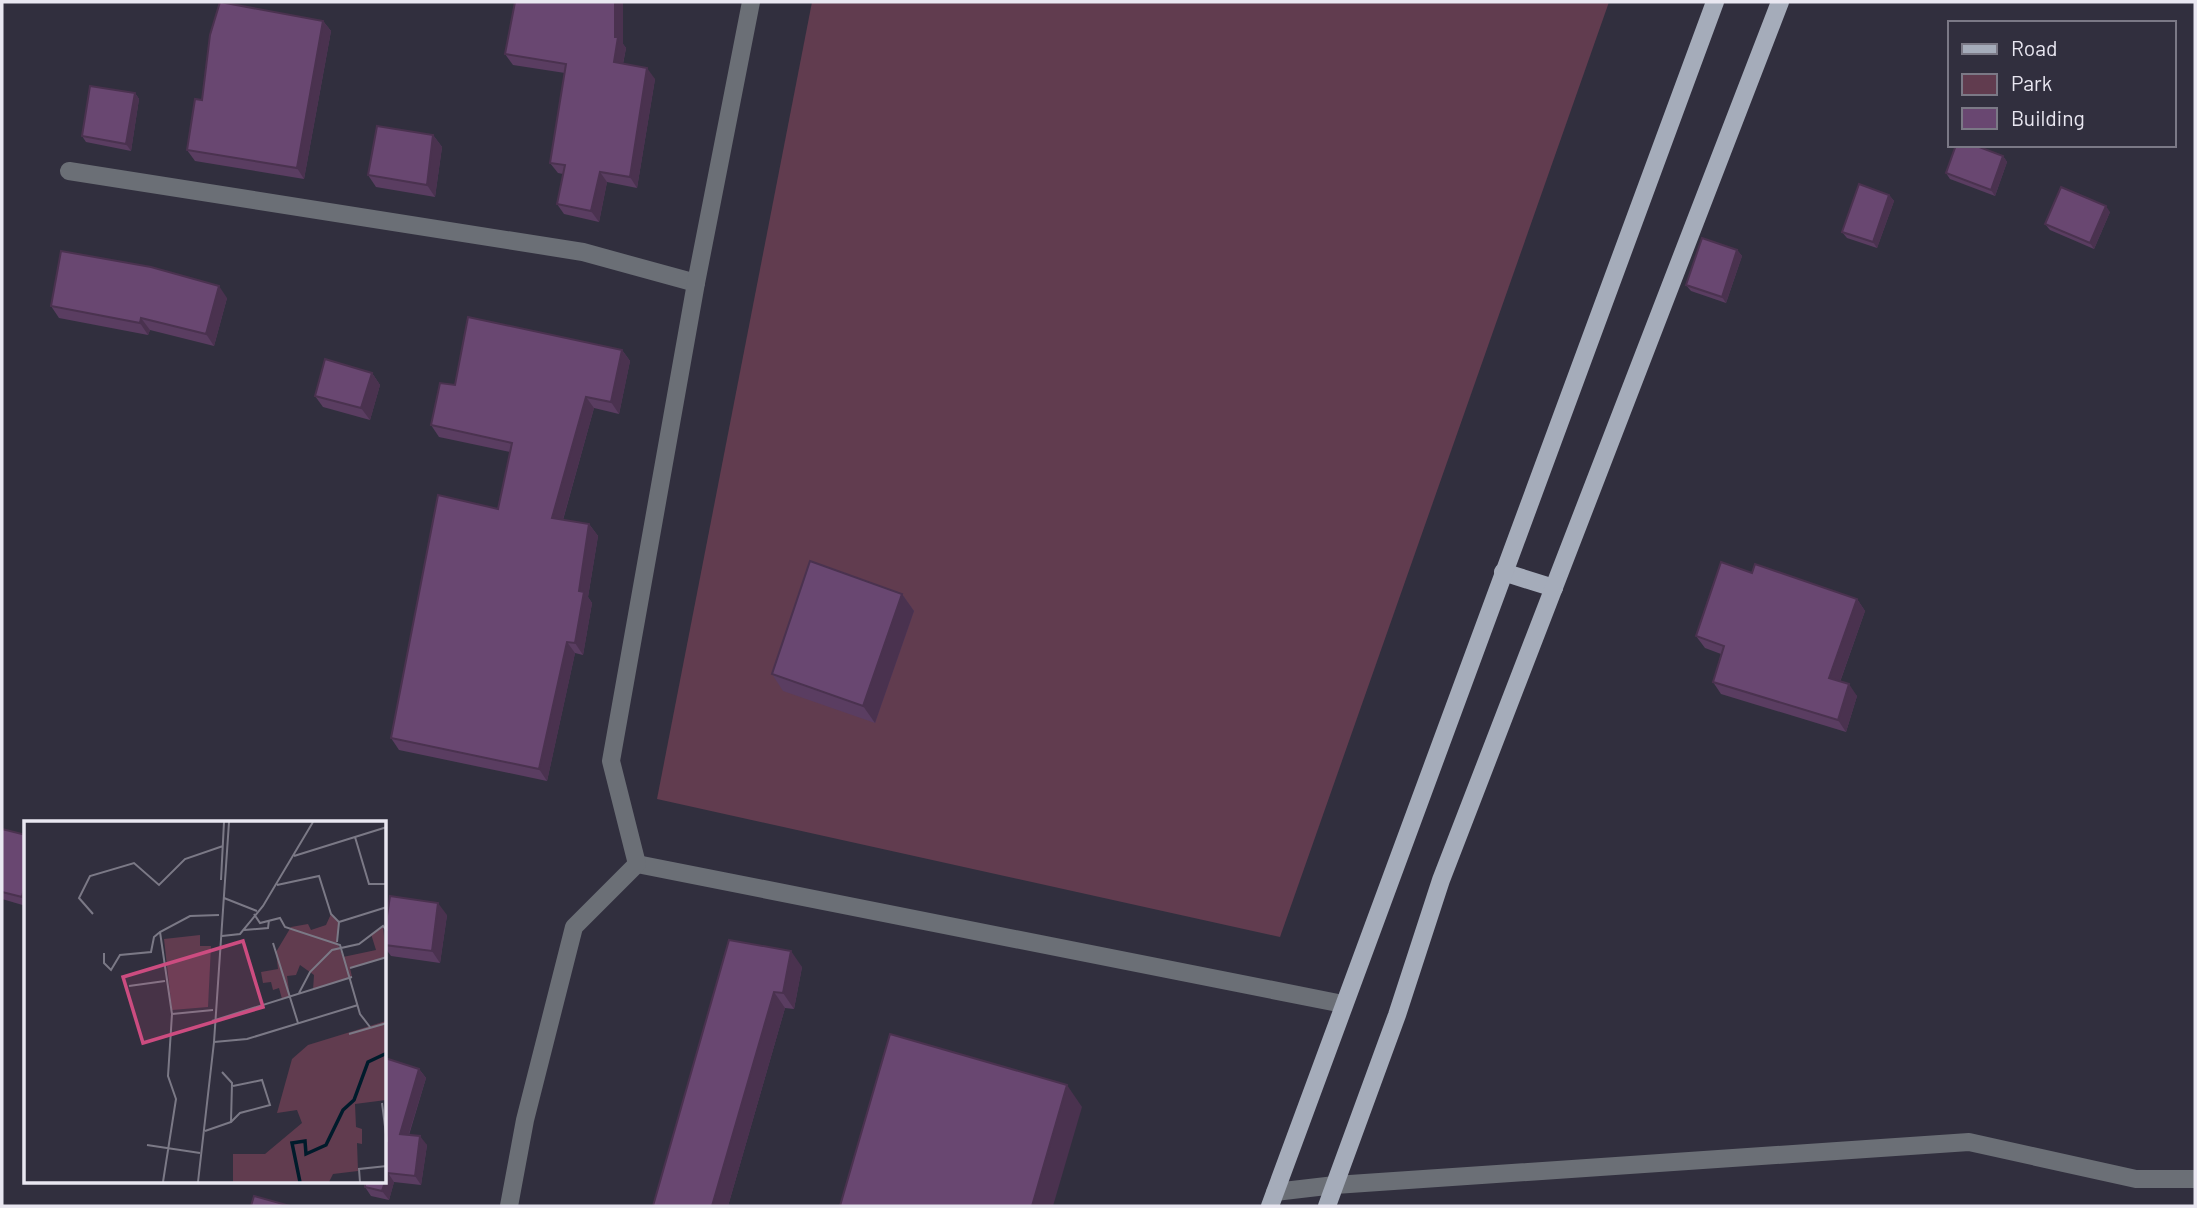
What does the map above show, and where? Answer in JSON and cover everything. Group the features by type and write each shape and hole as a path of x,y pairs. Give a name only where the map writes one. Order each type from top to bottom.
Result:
{"main road":[{"path":"1273,1199 1714,2"},
{"path":"1327,1206 1397,1015 1441,880 1780,2"},
{"path":"1503,572 1554,588"}],"street":[{"path":"637,864 611,761 696,283 751,2"},
{"path":"69,171 583,252 696,283"},
{"path":"637,864 1343,1004"},
{"path":"509,1206 525,1120 575,927 637,864"},
{"path":"1273,1199 1335,1185 1969,1142 2136,1179 2195,1179"}],"green space":[{"path":"812,2 1609,2 1280,937 657,799"}],"building":[{"path":"220,2 323,21 297,168 187,150 195,99 202,100 210,35"},
{"path":"515,2 615,2 615,37 618,37 614,62 647,68 630,177 600,172 591,211 557,204 565,165 550,163 566,64 505,54"},
{"path":"90,86 135,93 126,144 82,136"},
{"path":"377,126 433,135 427,185 368,175"},
{"path":"1955,147 1979,147 2003,156 1991,190 1946,173"},
{"path":"1859,184 1889,195 1873,242 1842,232"},
{"path":"2061,187 2106,206 2090,243 2045,224"},
{"path":"1702,238 1737,250 1722,297 1686,285"},
{"path":"61,251 151,267 219,286 206,334 141,318 140,323 51,306"},
{"path":"468,317 622,350 611,402 586,397 552,518 589,524 579,591 584,592 575,643 567,642 539,769 391,738 438,495 498,509 512,443 431,425 440,383 455,385"},
{"path":"325,359 372,373 361,408 315,396"},
{"path":"810,561 902,594 863,706 772,674"},
{"path":"1721,562 1752,573 1755,564 1857,599 1829,678 1849,684 1838,720 1713,682 1724,646 1696,636"},
{"path":"2,829 24,834 24,888 22,897 2,892"},
{"path":"390,896 438,903 432,951 387,945"},
{"path":"729,940 791,951 783,993 774,992 712,1206 653,1206"},
{"path":"890,1034 1067,1085 1032,1206 840,1206"},
{"path":"387,1059 419,1069 400,1134 420,1136 415,1176 388,1173 387,1176"},
{"path":"365,1184 384,1184 382,1191 365,1187"},
{"path":"254,1196 290,1206 251,1206"}]}
